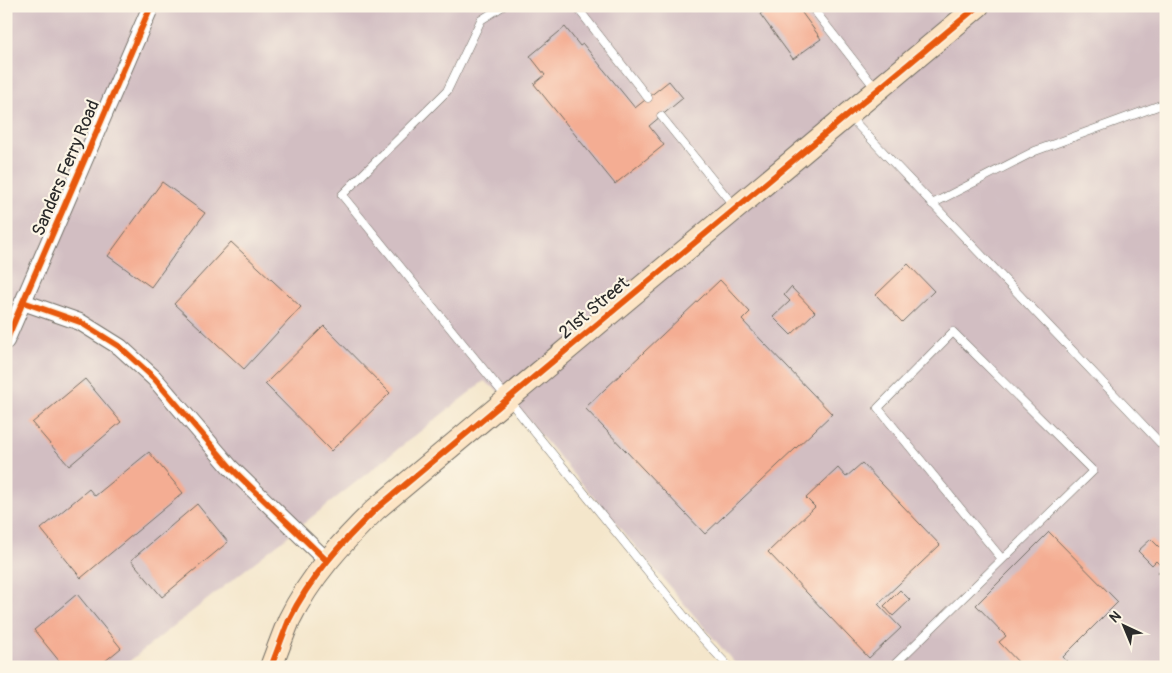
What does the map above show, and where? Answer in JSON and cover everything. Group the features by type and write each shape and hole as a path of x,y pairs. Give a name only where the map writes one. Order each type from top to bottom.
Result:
{"street":[{"name":"Sanders Ferry Road","path":"6,341 151,6"},
{"name":"21st Street","path":"271,667 290,620 327,561 376,509 878,92 978,6"},
{"path":"23,302 80,322 120,347 154,378 230,467 327,561"}],"lane":[{"path":"503,6 481,20 447,91 342,195 509,398 702,638 729,667"},
{"path":"576,6 648,98"},
{"path":"811,6 878,92"},
{"path":"932,204 1035,151 1166,103"},
{"path":"661,116 737,209"},
{"path":"848,116 1166,449"},
{"path":"892,667 1093,471 953,332 878,408 1002,559"}],"shaded area":[{"path":"6,6 1166,6 1166,667 738,667 509,398 484,381 122,667 6,667"}],"building":[{"path":"771,6 797,6 821,39 793,59 760,14"},
{"path":"565,27 580,46 583,44 635,108 669,81 683,98 649,126 664,145 615,184 534,84 545,75 530,56"},
{"path":"162,182 205,213 151,287 108,256"},
{"path":"231,242 301,307 244,369 174,304"},
{"path":"908,264 934,291 902,322 876,295"},
{"path":"720,280 750,312 742,320 832,414 705,534 585,408"},
{"path":"791,287 815,312 791,335 773,317 790,301 784,295"},
{"path":"324,326 390,393 331,451 265,384"},
{"path":"85,379 121,422 69,466 32,423"},
{"path":"149,452 183,493 81,578 41,529 89,489 95,496"},
{"path":"862,463 940,545 878,604 901,628 869,658 768,552 815,507 806,498 838,468 846,477"},
{"path":"197,504 228,542 162,597 131,560"},
{"path":"1049,532 1118,602 1063,657 1072,667 1023,667 999,642 1006,636 976,605"},
{"path":"1151,539 1160,548 1166,543 1166,581 1158,572 1163,568 1156,561 1152,565 1138,551"},
{"path":"900,590 910,600 893,616 884,606"},
{"path":"77,594 121,648 98,667 64,667 34,630"}],"cycle path":[{"path":"6,341 151,6"},
{"path":"271,667 297,604 339,547 376,509 978,6"},
{"path":"23,302 80,322 120,347 154,378 230,467 327,561"}]}
